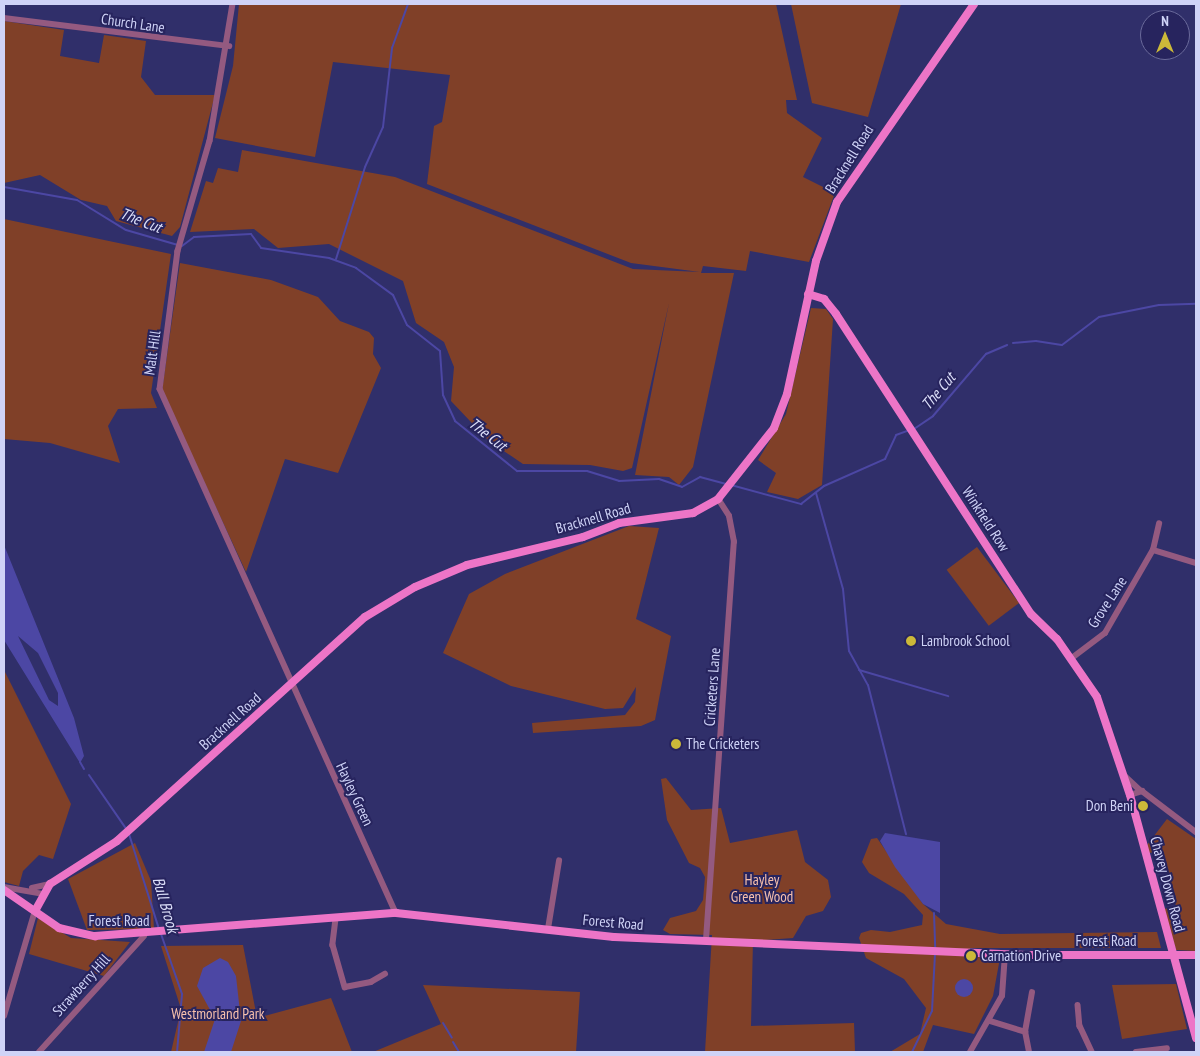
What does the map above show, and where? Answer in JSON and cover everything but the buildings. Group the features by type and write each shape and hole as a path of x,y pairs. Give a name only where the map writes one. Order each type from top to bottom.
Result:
{"main road":[{"name":"Bracknell Road","path":"35,911 42,894 50,884 128,831 365,617 415,587 467,564 583,537 619,523 692,513 718,499 732,485 774,428 786,394 808,294 837,202 974,4"},
{"name":"Winkfield Row","path":"808,294 824,300 836,314 1031,614 1072,658 1097,697 1130,795"},
{"name":"Chavey Down Road","path":"1130,795 1196,1038"},
{"name":"Forest Road","path":"4,889 73,934 144,936 396,913 548,930 706,940 1005,954 1196,954"}],"street":[{"name":"Malt Hill","path":"234,4 229,46 210,141 179,249 160,389 291,685"},
{"name":"Church Lane","path":"4,18 229,46"},
{"name":"Cricketers Lane","path":"706,940 734,542 729,516 718,499"},
{"name":"Grove Lane","path":"1072,658 1105,634 1153,550 1159,524"},
{"path":"1153,550 1196,564"},
{"name":"Hayley Green","path":"291,685 396,913"},
{"path":"1121,772 1142,791 1196,832"},
{"path":"1130,795 1142,791"},
{"path":"548,930 559,861"},
{"path":"4,889 27,889 50,884"},
{"path":"27,889 42,894"},
{"path":"4,1016 35,911"},
{"path":"336,919 333,945 345,986 370,982 385,974"},
{"name":"Strawberry Hill","path":"39,1052 144,936"},
{"path":"970,1052 990,1021 1005,979 1005,954"},
{"path":"1029,1052 1025,1032 1032,993"},
{"path":"1078,1005 1080,1026 1092,1052"},
{"path":"990,1021 1025,1032"},
{"path":"1139,1051 1167,1048"}],"green space":[{"path":"239,4 776,4 797,100 786,100 787,113 822,138 803,177 835,193 809,262 750,251 746,271 703,266 701,273 734,273 693,467 679,485 669,477 635,475 669,303 632,468 623,471 590,465 523,464 489,441 451,401 454,367 444,342 416,323 403,281 329,244 278,248 254,229 190,232 206,181 213,183 218,168 238,172 242,150 395,177 633,269 700,272 631,263 427,184 434,126 442,122 450,75 333,62 315,157 215,138 233,66"},
{"path":"791,4 901,4 868,117 812,103"},
{"path":"4,21 64,30 60,56 99,63 104,35 146,41 141,77 155,95 215,95 180,227 172,236 116,221 107,206 81,200 40,175 4,183"},
{"path":"4,219 171,254 151,393 157,408 118,409 108,426 120,463 50,443 4,439"},
{"path":"180,263 271,280 318,297 340,321 369,332 374,338 373,354 381,368 338,473 285,459 246,572 162,391"},
{"path":"811,308 826,309 833,319 822,485 798,499 767,492 776,473 758,460 786,414"},
{"path":"629,526 659,528 636,619 671,636 655,720 641,726 533,733 532,723 625,715 635,702 636,687 623,708 605,709 511,686 443,653 469,594 505,574"},
{"path":"977,547 1019,603 989,626 947,570"},
{"path":"4,670 71,804 53,859 39,855 23,871 19,886 4,882"},
{"name":"Hayley Green Wood","path":"666,778 691,810 721,808 730,843 797,830 805,862 828,880 831,897 823,911 806,916 793,938 753,941 751,1026 854,1023 855,1052 705,1052 712,935 670,934 663,930 670,918 696,911 703,900 705,877 700,868 689,863 667,820 661,779"},
{"path":"1167,819 1196,839 1196,951 1176,950 1164,909 1176,906 1161,851 1149,853 1147,845"},
{"path":"877,838 923,904 946,924 1000,934 1157,932 1161,948 970,948 970,956 1000,958 993,996 974,1034 933,1025 923,1052 890,1052 920,1034 926,1008 904,979 866,958 859,938 861,933 871,930 890,932 922,925 923,915 904,894 869,873 862,862 871,839"},
{"path":"135,843 151,881 154,929 87,930 68,879"},
{"path":"38,918 71,938 130,942 104,976 29,954"},
{"name":"Westmorland Park","path":"243,945 257,1018 331,998 352,1052 171,1052 181,1009 161,946"},
{"path":"1176,984 1187,1029 1122,1039 1112,985"},
{"path":"423,985 580,992 576,1052 373,1052 441,1024"}],"shaded area":[{"path":"4,545 74,718 84,756 80,763 4,640","holes":["18,636 38,653 58,693 58,706 49,700"]},
{"path":"885,833 940,842 940,913 923,904 895,867 880,841"},
{"path":"220,958 228,962 236,976 241,1021 231,1052 204,1052 215,1019 197,986 203,968"},
{"path":"964,979 970,982 973,988 970,994 964,997 958,994 955,988 958,982"}],"waterway":[{"path":"336,259 365,167 383,127 392,48 408,4"},
{"name":"The Cut","path":"4,187 77,200 126,230 178,245"},
{"name":"The Cut","path":"182,246 194,237 251,234 261,248 329,258 356,268 393,295 407,325 440,351 443,395 455,421 517,471 587,471 619,481 659,479 682,487 700,477 727,484"},
{"name":"The Cut","path":"1013,343 1036,341 1062,345 1099,317 1159,305 1196,304"},
{"name":"The Cut","path":"914,429 933,416 986,354 1007,345"},
{"name":"The Cut","path":"731,485 801,504 824,486 885,459 896,435 910,430"},
{"path":"816,493 843,589 849,651 868,685 906,834"},
{"path":"859,670 948,696"},
{"name":"Bull Brook","path":"80,762 84,769"},
{"name":"Bull Brook","path":"89,775 127,830"},
{"name":"Bull Brook","path":"129,834 159,929"},
{"path":"934,913 935,948"},
{"name":"Bull Brook","path":"161,934 182,994 177,1052"},
{"path":"912,1052 932,1011 935,953"},
{"path":"443,1023 452,1038"},
{"path":"453,1042 459,1052"}],"place":[{"name":"Lambrook School","path":"911,641"},
{"name":"The Cricketers","path":"676,744"},
{"name":"Don Beni","path":"1143,806"},
{"name":"Carnation Drive","path":"971,956"}]}
